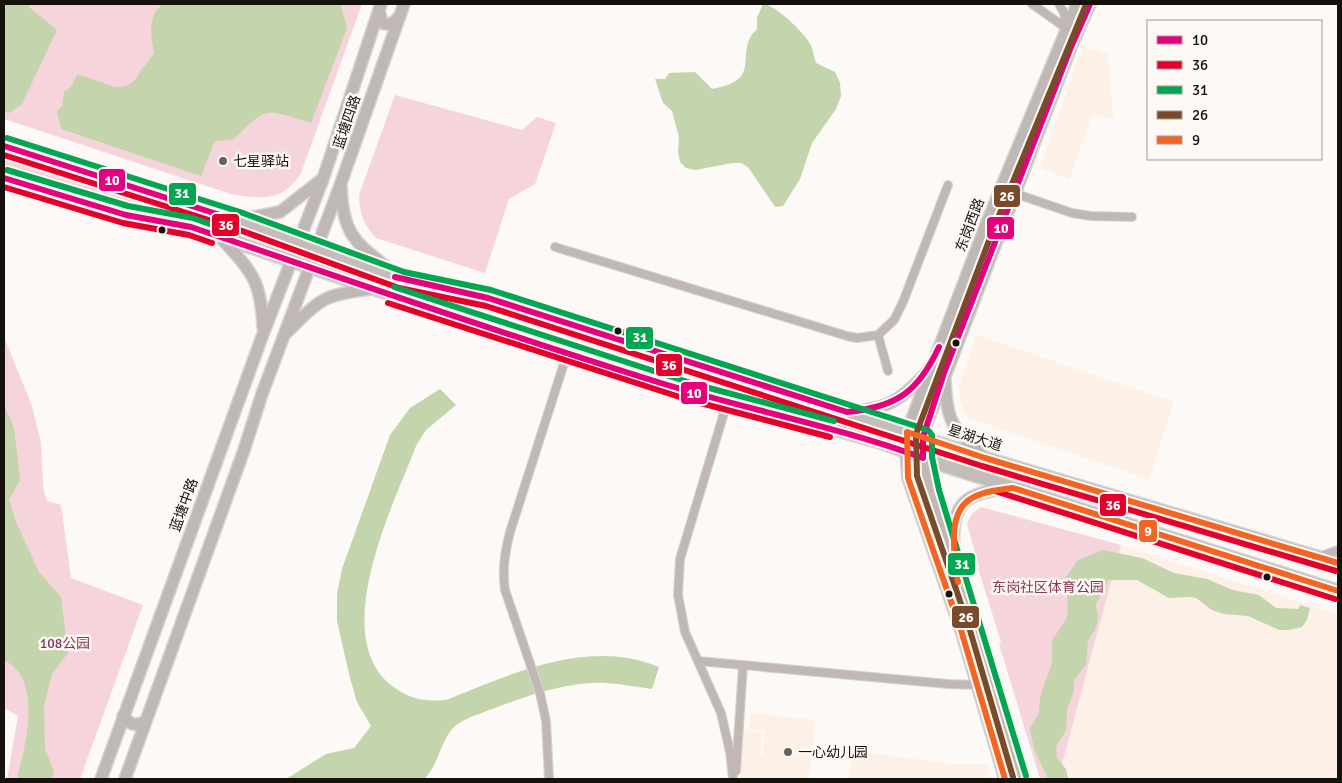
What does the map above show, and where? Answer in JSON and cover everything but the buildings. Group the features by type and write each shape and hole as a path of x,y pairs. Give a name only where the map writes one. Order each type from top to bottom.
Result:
{"main road":[{"name":"蓝塘四路","path":"315,250 341,183 404,4"},
{"name":"东岗西路","path":"983,684 961,630 908,478 907,432 1077,4"},
{"path":"1005,779 956,576 930,492 923,458 923,437 944,373 1090,4"},
{"name":"蓝塘四路","path":"298,243 323,179 380,6"},
{"path":"380,6 382,23 392,24 400,16"},
{"name":"星湖大道","path":"4,146 237,220 315,250 402,280 488,298 985,458 1338,563"},
{"path":"4,178 126,215 191,227 567,354 727,403 802,420 1338,591"},
{"path":"237,220 280,212 323,179"},
{"path":"341,183 344,219 353,239 402,280"},
{"path":"191,227 197,208"},
{"path":"220,237 255,279 262,298 263,334"},
{"name":"蓝塘中路","path":"101,779 222,444 298,243"},
{"path":"125,779 315,250"},
{"path":"283,336 308,309 324,298 371,289"},
{"path":"940,346 953,351"},
{"path":"847,412 871,410 891,404 907,394 931,368"},
{"path":"944,373 946,406 951,422 955,430 985,458"},
{"path":"802,420 809,410 809,400"},
{"path":"222,444 231,443 244,450"},
{"path":"956,576 952,532 956,513 965,503 978,494 1013,488"},
{"path":"983,684 1018,779"},
{"path":"123,716 128,723 136,725 145,722"}],"street":[{"path":"1032,4 1066,28"},
{"path":"1059,4 1064,13 1066,28"},
{"path":"555,247 852,337 869,338 878,335 894,320 903,302 948,185"},
{"path":"1014,193 1072,213 1091,216 1132,217"},
{"path":"878,335 888,371"},
{"path":"548,779 548,738 540,693 505,590 504,557 567,354"},
{"path":"727,403 680,559 678,595 685,632 721,713 734,779"},
{"path":"1319,557 1338,550"},
{"path":"698,661 983,684"},
{"path":"734,779 743,666"}],"shaded area":[{"path":"4,4 28,4 29,7 57,30 22,104 9,113 4,111"},
{"path":"163,4 340,4 347,28 311,123 275,113 261,116 233,140 215,141 201,176 61,129 57,111 62,106 64,92 71,87 77,75 119,87 126,86 133,81 154,53 151,33 152,20 154,14"},
{"path":"763,4 781,13 802,33 811,46 816,63 835,72 840,83 841,96 836,109 812,143 800,179 783,206 775,207 748,167 741,163 695,170 686,168 680,162 678,152 679,137 672,111 663,103 655,79 665,79 669,73 695,72 712,89 728,85 738,79 743,72 747,47 750,38 757,29 757,18"},
{"path":"1083,46 1108,55 1113,120 1093,113 1069,179 1040,168"},
{"path":"976,335 1174,402 1149,479 968,418 960,402 959,385"},
{"path":"440,389 456,405 426,430 416,446 382,534 372,568 365,602 365,634 373,662 391,685 404,694 423,700 446,700 498,679 551,662 605,656 632,659 659,667 652,689 606,683 577,684 533,695 472,716 462,721 449,733 433,767 424,779 286,779 326,754 354,748 371,726 357,702 337,621 337,594 342,569 390,435 410,408"},
{"path":"4,405 14,428 20,480 9,500 16,522 39,572 61,597 68,653 52,674 44,706 45,749 54,771 52,779 17,779 27,732 28,698 24,682 16,670 4,660"},
{"path":"1121,545 1338,614 1338,779 1058,779"},
{"path":"1103,550 1142,558 1174,573 1207,579 1233,590 1259,595 1276,608 1298,609 1300,605 1310,608 1307,620 1302,627 1279,630 1248,616 1224,614 1212,610 1196,598 1169,598 1137,580 1108,580 1096,604 1098,620 1095,630 1088,641 1086,665 1074,680 1074,691 1067,709 1066,731 1057,744 1057,758 1066,769 1068,779 1048,779 1034,749 1030,728 1039,713 1040,697 1052,663 1052,640 1066,620 1068,612 1066,577 1078,560"},
{"name":"一心幼儿园","path":"751,713 815,720 809,779 741,779 743,730 761,733 760,755 763,755 765,730 749,729"},
{"path":"854,751 952,764 986,764 990,779 848,779"}],"green space":[{"path":"4,4 362,4 301,173 287,189 279,194 252,197 231,194 4,119"},
{"path":"395,95 522,130 537,117 556,123 535,184 509,199 485,273 376,238 365,223 361,213 359,195"},
{"path":"4,158 186,214 184,218 145,212 4,168"},
{"name":"108公园","path":"4,337 32,406 41,443 43,487 47,501 61,505 71,578 143,605 80,779 7,779 18,716 4,708"},
{"name":"东岗社区体育公园","path":"981,507 1121,545 1058,779 1040,779 999,644 1001,642 978,568 967,524 972,514"}],"transit line":[{"name":"10","path":"4,178 126,215 191,227 427,307 664,384 859,437 923,458 923,437 944,373 1071,47 1090,4"},
{"name":"26","path":"1013,777 969,627 917,476 916,434 993,230 1085,7"},
{"name":"31","path":"7,138 240,212 404,272 491,290 928,430 932,435 932,457 939,490 1026,776"},
{"name":"10","path":"4,146 220,215"},
{"name":"36","path":"4,155 234,228 399,288 486,306 982,466 1336,571"},
{"name":"31","path":"7,170 128,206 193,218 218,227"},
{"name":"36","path":"4,187 123,223 189,235 212,243"},
{"name":"10","path":"395,277 488,298 847,412 880,406 904,394 923,375 939,347"},
{"name":"31","path":"394,287 694,384 834,421"},
{"name":"36","path":"388,303 689,400 830,437"},
{"name":"9","path":"1005,779 961,630 908,478 907,432 985,458 1338,563"},
{"name":"9","path":"958,582 954,558 954,528 962,507 968,501 987,492 1013,488 1338,591"},
{"name":"36","path":"995,491 1335,599"}],"place":[{"name":"七星驿站","path":"223,161"},
{"name":"一心幼儿园","path":"788,752"}]}
